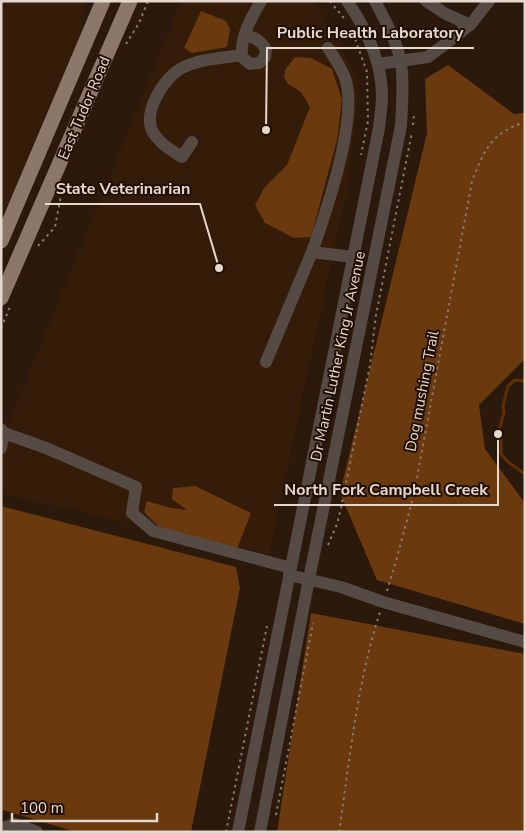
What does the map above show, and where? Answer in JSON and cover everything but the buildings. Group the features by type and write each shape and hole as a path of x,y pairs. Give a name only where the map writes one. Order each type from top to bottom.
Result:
{"main road":[{"name":"East Tudor Road","path":"1,241 103,1"},
{"name":"East Tudor Road","path":"7,300 130,1"}],"street":[{"path":"244,36 255,38 262,43 266,50 265,57 259,63 250,64 242,57 241,47 244,36 261,1"},
{"name":"Dr Martin Luther King Jr Avenue","path":"238,832 379,128 382,96 378,64 364,26 347,1"},
{"name":"Dr Martin Luther King Jr Avenue","path":"260,832 401,126 401,62 389,28 375,1"},
{"path":"426,1 446,14 470,25"},
{"path":"378,64 428,57 470,25 489,1"},
{"path":"266,362 312,252 325,215 344,139 349,106 345,78 328,48"},
{"path":"192,142 182,157 158,140 151,130 150,114 160,89 180,68 199,61 242,54"},
{"path":"312,252 353,259 373,266"},
{"path":"1,448 3,431 136,487 132,513 154,531 309,579 341,587 383,602 525,642"},
{"path":"2,832 5,827 15,824 37,832"}],"path":[{"path":"125,44 139,23 148,1"},
{"path":"330,1 351,27 367,72 368,121 360,159"},
{"name":"Dog mushing Trail","path":"339,832 360,686 372,637 396,561 414,494 472,181 484,150 498,135 512,126 525,122"},
{"path":"35,249 55,227 61,192 65,184"},
{"path":"1,328 7,300"},
{"path":"226,832 268,622"}],"shaded area":[{"path":"1,1 86,1 79,18 84,27 1,220"},
{"path":"181,1 315,1 359,80 349,179 269,554 1,494 1,441"},
{"path":"201,11 226,21 230,29 227,47 192,53 184,48"},
{"path":"295,57 311,58 332,69 342,100 337,140 311,237 294,238 265,223 255,205 264,188 287,165 310,107 301,92 288,84 284,77 285,70"},
{"path":"448,65 514,114 525,113 525,359 479,405 485,449 525,503 525,624 377,580 340,493 427,133 425,79"},
{"path":"195,486 251,513 237,549 161,529 144,512 147,501 171,508 187,510 172,499 173,488"},
{"path":"1,506 236,567 240,588 191,832 76,832 3,810 1,812"},
{"path":"311,613 525,654 525,832 277,832"}],"waterway":[{"path":"525,381 515,380 508,386 498,434 501,440 501,454 508,462 525,474"}],"place":[{"name":"Public Health Laboratory","path":"266,130"},
{"name":"State Veterinarian","path":"219,268"},
{"name":"North Fork Campbell Creek","path":"498,434"}]}
